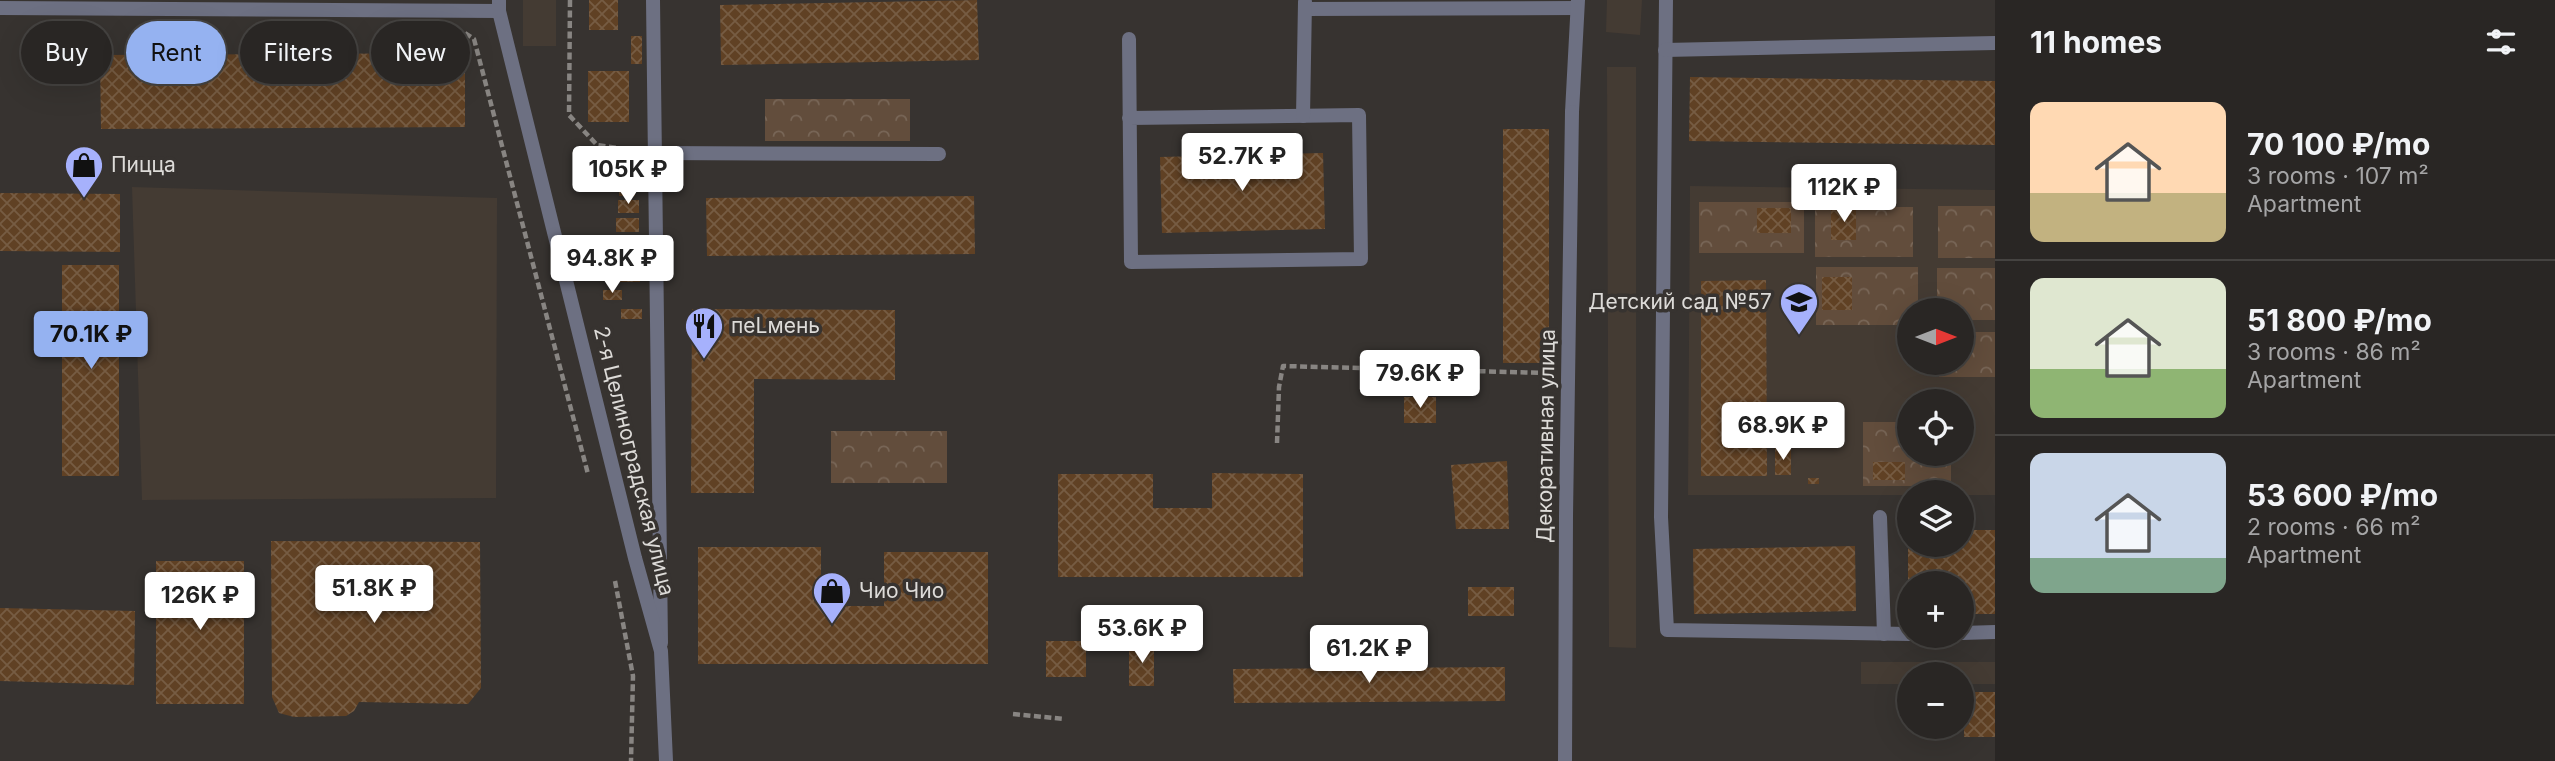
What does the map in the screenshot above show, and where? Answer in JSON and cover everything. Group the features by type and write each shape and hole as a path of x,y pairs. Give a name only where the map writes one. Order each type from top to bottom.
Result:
{"street":[{"path":"653,0 661,651"},
{"path":"1666,0 1661,517 1667,630 1897,634"},
{"path":"1303,116 1305,4 1578,4"},
{"name":"Декоративная улица","path":"1565,761 1572,112 1578,4"},
{"name":"2-я Целиноградская улица","path":"0,8 143,5 499,6 635,558 661,651 666,761"},
{"path":"1129,39 1129,118 1131,262 1360,259 1359,115 1129,118"},
{"path":"1665,50 1995,43"},
{"path":"654,153 939,154"},
{"path":"1880,517 1884,634"},
{"path":"1974,633 1995,632"}],"path":[{"path":"570,0 569,115 597,145 654,153"},
{"path":"470,37 474,39 590,481"},
{"path":"1278,443 1279,387 1283,366 1568,373"},
{"path":"614,574 633,676 631,761"},
{"path":"1013,714 1065,719"}],"shaded area":[{"path":"523,0 556,0 556,46 523,46"},
{"path":"1607,0 1642,0 1640,35 1606,32"},
{"path":"1607,67 1636,67 1636,648 1609,647"},
{"name":"Детский сад №57","path":"1690,186 1995,190 1995,495 1974,495 1974,480 1897,480 1897,495 1688,495"},
{"path":"132,187 497,198 496,498 142,500"},
{"path":"1861,662 1897,662 1897,684 1861,684"},
{"path":"1974,662 1995,662 1995,684 1974,684"}],"green space":[{"path":"765,99 910,99 910,141 765,141"},
{"path":"1699,202 1804,202 1804,253 1699,253"},
{"path":"1938,206 1995,206 1995,258 1938,258"},
{"path":"1815,207 1913,207 1913,257 1815,257"},
{"path":"1816,267 1918,267 1918,298 1897,298 1897,325 1816,325"},
{"path":"1937,268 1995,268 1995,320 1974,320 1974,298 1937,298"},
{"path":"1974,332 1995,332 1995,377 1939,377 1974,375"},
{"path":"1863,422 1897,422 1897,466 1951,466 1951,480 1897,480 1897,486 1863,486"},
{"path":"831,431 947,431 947,483 831,483"}],"building":[{"path":"589,0 618,0 618,30 589,30"},
{"path":"977,0 979,60 721,65 720,5"},
{"path":"631,36 642,36 642,64 631,64"},
{"path":"226,54 240,54 240,84 357,84 357,54 371,54 371,84 465,84 465,127 101,129 100,84 112,84 112,55 126,55 126,84 226,84"},
{"path":"588,71 629,71 629,122 588,122"},
{"path":"1690,77 1995,81 1995,145 1689,141"},
{"path":"1503,129 1549,129 1549,363 1503,363"},
{"path":"1323,153 1325,229 1162,233 1160,157"},
{"path":"619,188 635,188 635,196 619,196"},
{"path":"0,193 120,194 120,252 0,251"},
{"path":"974,196 975,254 707,256 706,198"},
{"path":"618,200 639,200 639,213 618,213"},
{"path":"1831,207 1856,207 1856,240 1831,240"},
{"path":"1757,208 1791,208 1791,233 1757,233"},
{"path":"616,218 639,218 639,232 616,232"},
{"path":"618,236 641,236 641,247 618,247"},
{"path":"620,252 641,252 641,262 620,262"},
{"path":"62,265 119,265 119,476 62,476"},
{"path":"620,271 640,271 640,282 620,282"},
{"path":"1822,277 1852,277 1852,310 1822,310"},
{"path":"1766,280 1767,476 1701,476 1701,281"},
{"path":"603,290 622,290 622,300 603,300"},
{"path":"621,309 642,309 642,319 621,319"},
{"path":"692,309 895,310 895,380 754,379 754,493 691,493"},
{"path":"1404,397 1436,397 1436,423 1404,423"},
{"path":"1775,448 1791,448 1791,475 1775,475"},
{"path":"1507,461 1509,529 1456,529 1451,465"},
{"path":"1873,462 1897,462 1897,466 1905,466 1905,480 1873,480"},
{"path":"1212,473 1303,474 1303,577 1058,577 1058,474 1153,474 1153,508 1212,508"},
{"path":"1808,478 1819,478 1819,484 1808,484"},
{"path":"1974,530 1995,530 1995,614 1974,614 1974,571 1908,571 1908,557 1974,557"},
{"path":"271,541 480,542 481,688 468,704 359,702 354,711 346,716 294,717 279,713 272,697"},
{"path":"1855,546 1856,611 1694,614 1693,549"},
{"path":"698,547 821,547 821,606 884,606 884,552 988,552 988,664 698,664"},
{"path":"156,561 244,561 244,704 156,704"},
{"path":"1468,587 1514,587 1514,616 1468,616"},
{"path":"0,608 135,611 134,685 0,681"},
{"path":"1046,641 1086,641 1086,677 1046,677"},
{"path":"1129,643 1154,643 1154,686 1129,686"},
{"path":"1505,667 1505,701 1234,703 1233,669"},
{"path":"1974,692 1995,692 1995,737 1974,737"}],"place":[{"name":"Пицца","path":"84,199"},
{"name":"Детский сад №57","path":"1799,336"},
{"name":"пеLмень","path":"704,360"},
{"name":"Чио Чио","path":"832,625"}]}
